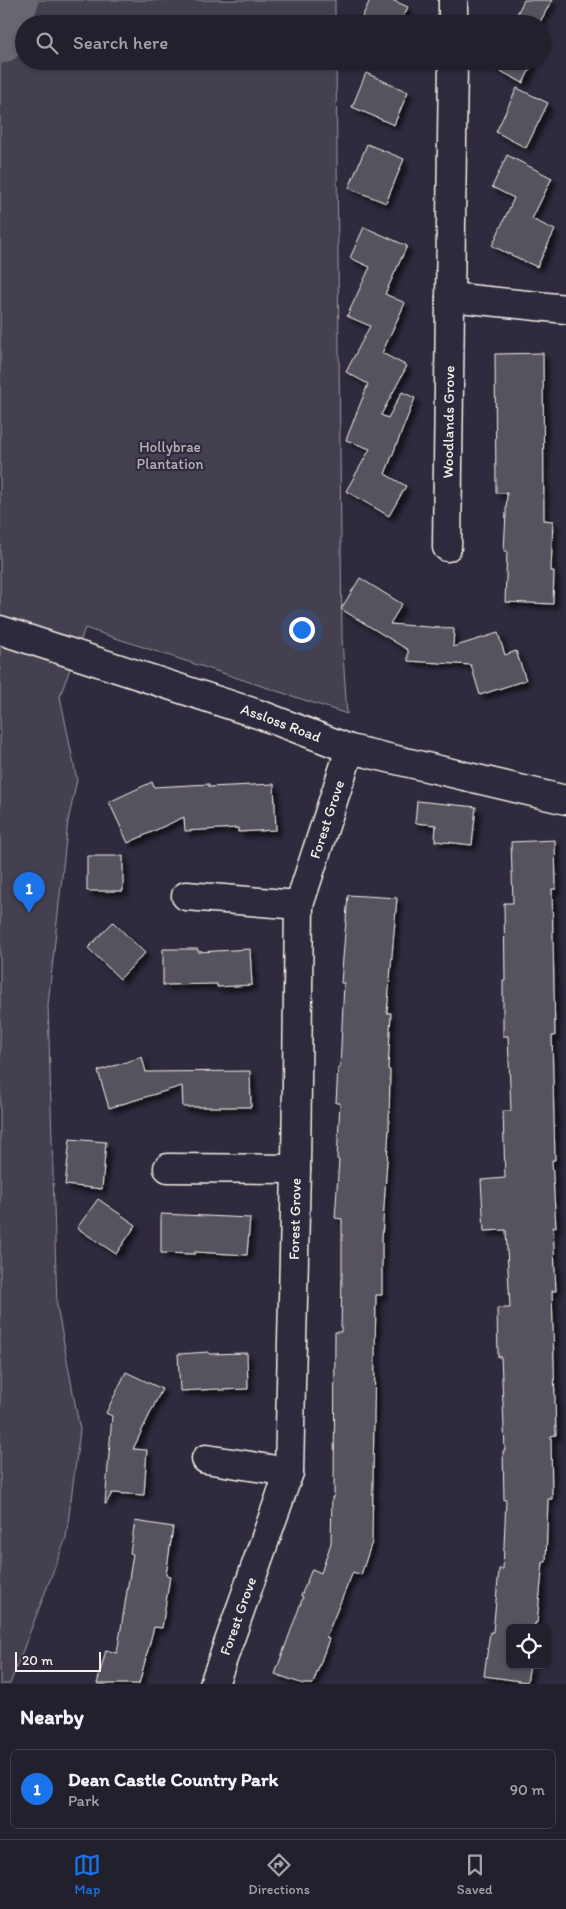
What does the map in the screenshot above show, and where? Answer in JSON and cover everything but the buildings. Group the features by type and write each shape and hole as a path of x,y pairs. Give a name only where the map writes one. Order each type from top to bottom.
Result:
{"street":[{"path":"453,0 453,15"},
{"name":"Woodlands Grove","path":"447,547 453,70"},
{"path":"450,297 566,309"},
{"name":"Assloss Road","path":"0,630 264,716 350,749 566,800"},
{"name":"Forest Grove","path":"214,1684 289,1472 296,1169 299,905 350,749"},
{"path":"186,896 299,905"},
{"path":"168,1168 296,1169"},
{"path":"206,1459 289,1472"}],"green space":[{"name":"Hollybrae Plantation","path":"0,0 335,0 335,15 15,15 15,70 336,70 342,639 347,714 85,628 60,696 77,780 68,821 48,1005 57,1306 80,1430 66,1538 10,1684 0,1684"}],"waterway":[{"path":"0,38 13,0"}],"place":[{"name":"Dean Castle Country Park","path":"29,913"}]}
